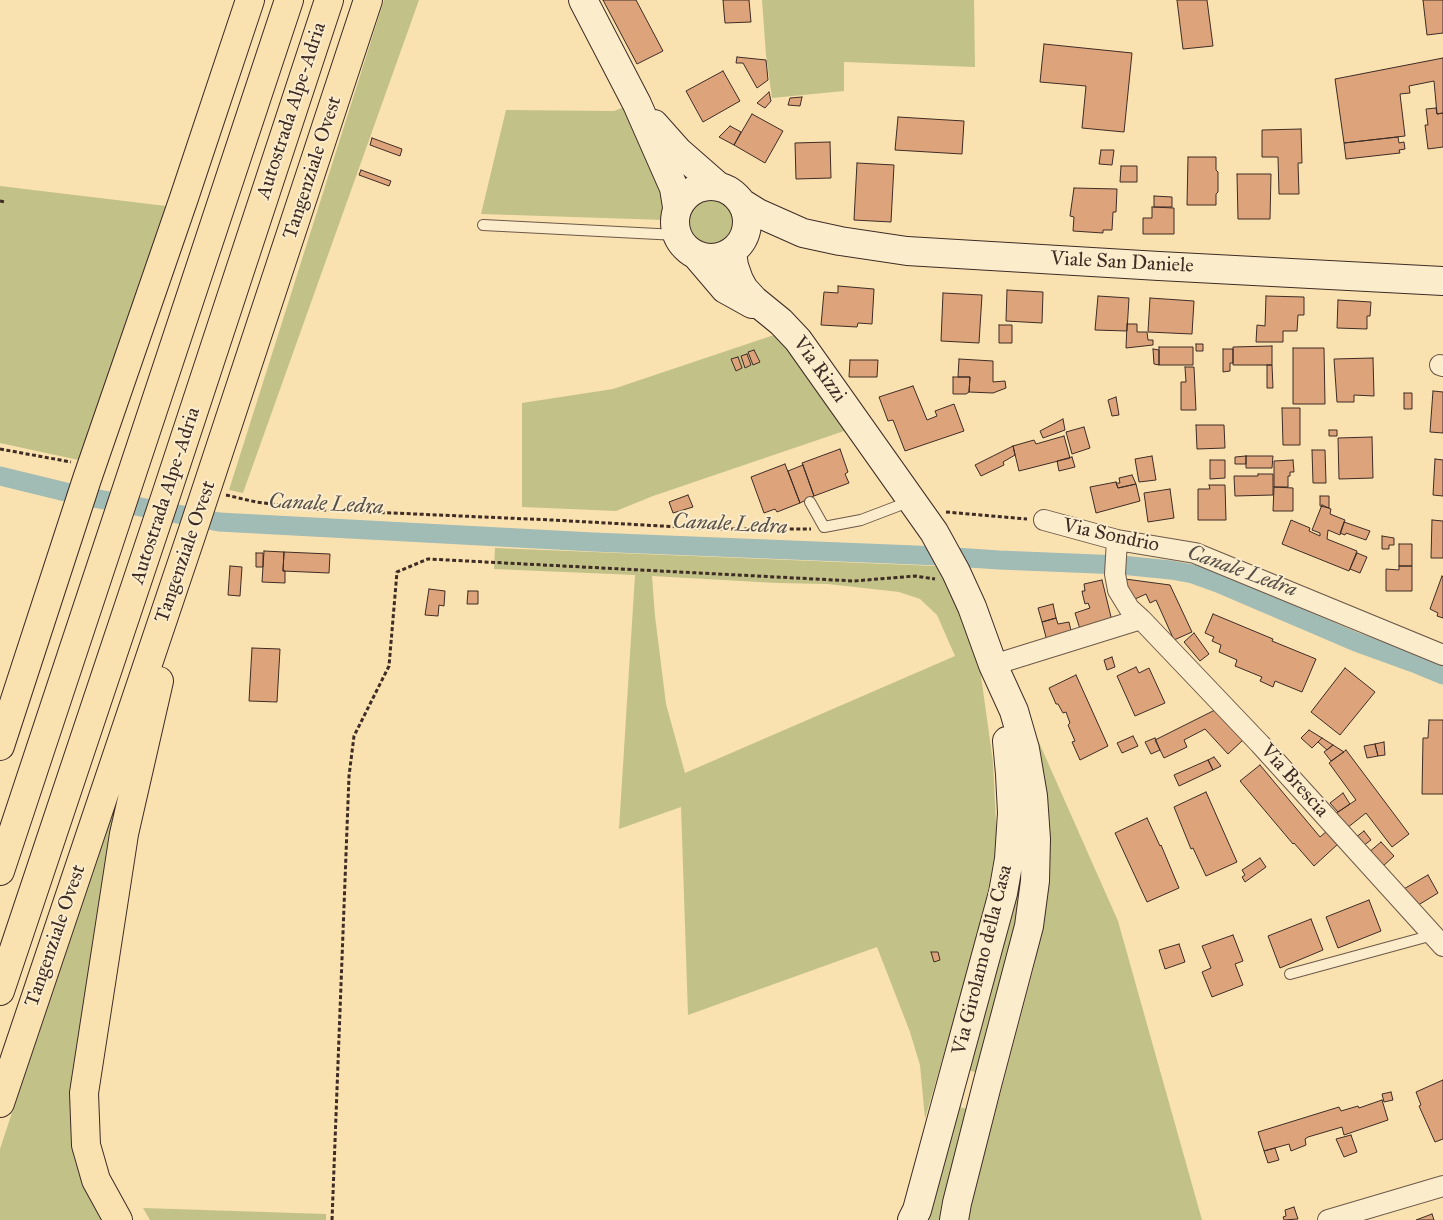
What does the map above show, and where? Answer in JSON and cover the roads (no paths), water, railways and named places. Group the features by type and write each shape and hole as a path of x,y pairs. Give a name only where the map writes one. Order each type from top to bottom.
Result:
{"highway":[{"path":"0,746 78,508 81,471 184,198 250,0"},
{"name":"Autostrada Alpe-Adria","path":"0,871 289,0"},
{"name":"Autostrada Alpe-Adria","path":"0,991 157,523 329,0"},
{"name":"Tangenziale Ovest","path":"0,1103 190,539 214,498 368,0"},
{"path":"118,1220 96,1180 86,1145 84,1094 124,834 157,686 191,583 190,539"},
{"path":"0,715 31,651"}],"main road":[{"name":"Viale San Daniele","path":"583,0 637,104 674,188 677,207 674,220 677,235"},
{"name":"Viale San Daniele","path":"637,104 678,151 718,186 733,193 742,203 758,213 803,233"},
{"path":"677,207 686,195 692,191 700,187 718,186"},
{"path":"737,247 747,226 747,216 742,203"},
{"name":"Viale San Daniele","path":"696,255 705,258 716,258 737,247 750,237 780,232 803,233 840,241 907,251 1443,280"},
{"path":"677,235 686,249 696,255"},
{"name":"Via Rizzi","path":"737,247 736,273 744,289 798,340 915,506"},
{"name":"Via Rizzi","path":"696,255 725,289 771,314"},
{"name":"Via Girolamo della Casa","path":"915,506 934,532 958,577 972,607 993,665 1014,711 1025,749 1033,796 1036,847 1035,881 1029,926 984,1094 954,1220"},
{"name":"Via Girolamo della Casa","path":"912,1220 917,1210 1003,893 1009,859 1012,813 1010,774 1001,704 993,665"},
{"path":"951,1085 984,1094"}],"street":[{"name":"Via Sondrio","path":"1044,520 1117,544 1195,553 1443,655"},
{"name":"Via Brescia","path":"1117,544 1115,574 1118,590 1123,600 1260,744 1438,940"},
{"path":"993,665 1141,620"},
{"path":"1328,1220 1443,1186"}],"lane":[{"path":"484,225 677,235"},
{"path":"810,502 824,527 915,506"},
{"path":"1290,974 1438,940"}],"waterway":[{"name":"Canale Ledra","path":"0,476 78,495 219,522 593,542 1121,565 1171,570 1193,574 1218,583 1356,642 1443,675"}]}
